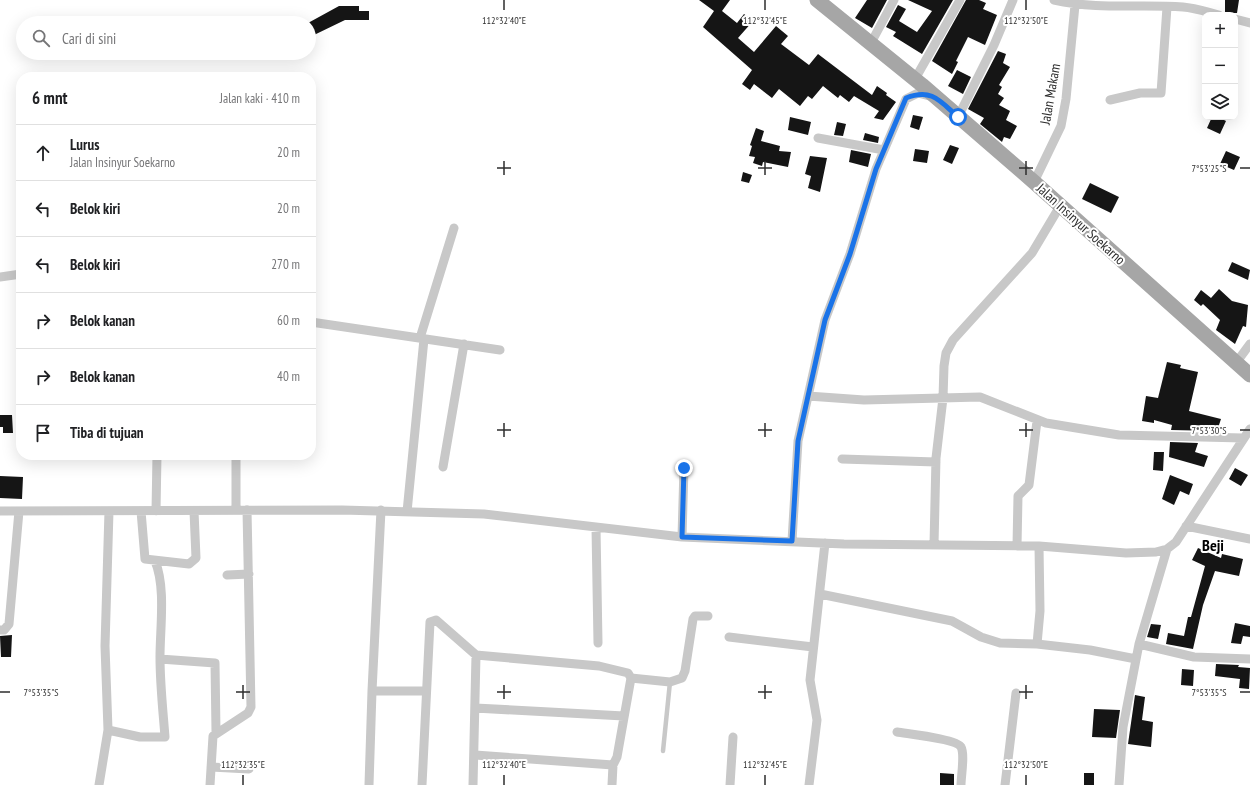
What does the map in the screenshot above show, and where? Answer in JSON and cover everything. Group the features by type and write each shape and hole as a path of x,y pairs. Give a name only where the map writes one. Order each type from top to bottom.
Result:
{"main road":[{"name":"Jalan Insinyur Soekarno","path":"817,0 914,79 1034,182 1250,375"}],"street":[{"path":"871,43 894,0"},
{"path":"914,79 960,0"},
{"path":"958,117 994,45 1012,0"},
{"path":"1054,0 1075,5 1103,7 1183,7 1206,12"},
{"name":"Jalan Makam","path":"1034,182 1061,126 1066,98 1075,5"},
{"path":"1110,100 1140,93 1161,93 1167,7"},
{"path":"1238,20 1250,23"},
{"path":"792,541 798,441 825,320 850,254 868,192 906,98 918,93 936,98"},
{"path":"818,138 884,150"},
{"path":"934,546 936,462 946,353 953,340 1032,253 1060,206"},
{"path":"407,512 422,338 454,228"},
{"path":"0,277 16,275"},
{"path":"316,323 500,350"},
{"path":"443,467 464,344"},
{"path":"1236,363 1250,344"},
{"path":"808,396 864,400 985,398 1037,421 1119,435 1243,438"},
{"path":"1017,546 1018,496 1029,486 1037,421"},
{"path":"0,510 381,510 484,514 682,537 934,546 1039,546 1126,553 1156,552 1167,549 1176,542 1250,428"},
{"path":"842,459 936,462"},
{"path":"156,511 157,460"},
{"path":"236,460 236,510"},
{"path":"682,537 684,468"},
{"path":"216,732 248,713 251,707 247,510"},
{"path":"370,785 372,691 381,510"},
{"path":"0,630 4,630 9,624 19,511"},
{"path":"99,785 108,730 105,646 109,511"},
{"path":"141,511 145,559 190,564 195,560 194,511"},
{"path":"1186,526 1250,539"},
{"path":"596,528 598,643"},
{"path":"808,785 817,720 810,680 825,543"},
{"path":"1037,644 1040,610 1039,546"},
{"path":"1119,785 1123,726 1139,644 1167,549"},
{"path":"108,730 140,736 165,737 160,659 161,599 155,561"},
{"path":"227,575 249,574"},
{"path":"820,594 952,621 980,637 1000,643 1037,644 1090,650 1136,659"},
{"path":"631,678 670,682 682,678 685,671 694,617 708,616"},
{"path":"422,785 430,622 432,620 439,622 476,655 599,666 628,673 631,678 617,757 613,765 612,785"},
{"path":"729,637 813,647"},
{"path":"1139,644 1180,655 1250,659"},
{"path":"474,785 476,755 476,655"},
{"path":"160,659 215,663 216,732 212,740 210,785"},
{"path":"372,691 426,691"},
{"path":"1005,785 1016,693"},
{"path":"476,708 624,716"},
{"path":"897,732 948,741 961,746 961,785"},
{"path":"730,785 732,737"},
{"path":"476,755 613,765"},
{"path":"211,767 249,769"}],"lane":[{"path":"663,751 670,682"}],"building":[{"path":"699,0 730,0 722,11 737,23 744,14 753,21 738,38 754,52 776,26 788,36 781,44 809,65 818,54 872,95 877,86 896,102 883,120 874,118 879,111 854,96 849,102 840,95 838,98 823,86 812,99 808,96 800,106 779,89 772,98 754,84 750,90 742,84 752,70 703,27 714,11"},
{"path":"867,0 887,0 872,28 855,18"},
{"path":"908,0 953,0 922,54 893,36 896,32 886,27 898,5 906,9 899,21 917,32 932,11"},
{"path":"966,0 979,0 986,3 983,9 997,15 985,45 968,37 956,61 958,62 952,74 932,61"},
{"path":"1225,0 1239,0 1237,12 1225,12"},
{"path":"339,6 359,6 359,11 369,11 369,20 345,20 316,34 316,19"},
{"path":"998,51 1006,54 1003,63 1010,67 999,85 1002,87 998,94 1004,98 999,105 1010,111 1006,120 1017,126 1010,139 1004,137 1002,142 980,124 984,118 968,109"},
{"path":"957,70 971,77 963,94 948,86"},
{"path":"913,115 923,117 919,130 910,127"},
{"path":"790,117 811,122 808,135 788,130"},
{"path":"1211,120 1226,121 1220,134 1207,128"},
{"path":"837,122 846,124 843,136 834,135"},
{"path":"756,128 764,131 761,141 780,146 779,151 791,152 788,167 763,162 762,166 753,163 755,157 749,156 752,146 750,145"},
{"path":"865,133 879,137 878,143 863,140"},
{"path":"950,145 959,148 952,164 943,160"},
{"path":"915,149 929,151 927,163 913,161"},
{"path":"851,150 871,154 868,167 849,162"},
{"path":"1226,151 1240,157 1234,170 1220,164"},
{"path":"810,156 827,158 820,192 808,188 811,176 805,174"},
{"path":"743,172 752,175 749,183 741,181"},
{"path":"1090,183 1119,197 1111,213 1082,199"},
{"path":"1232,262 1250,270 1248,280 1228,271"},
{"path":"1219,289 1232,301 1248,305 1246,327 1243,326 1235,344 1216,330 1220,320 1203,304 1201,306 1194,300 1201,290 1211,298"},
{"path":"1167,362 1181,365 1180,368 1198,372 1189,411 1221,419 1217,431 1171,430 1172,425 1154,420 1154,423 1142,421 1146,396 1158,398"},
{"path":"0,415 12,415 13,433 3,433 3,427 0,427"},
{"path":"1170,442 1198,443 1195,452 1208,456 1204,467 1169,457"},
{"path":"1154,452 1164,452 1163,471 1153,470"},
{"path":"1235,468 1248,475 1241,486 1229,479"},
{"path":"1170,475 1193,484 1189,495 1180,491 1174,505 1162,499"},
{"path":"0,476 23,477 22,499 0,498"},
{"path":"1198,548 1221,558 1222,554 1243,559 1239,576 1215,571 1203,605 1193,649 1166,644 1168,633 1184,636 1188,617 1191,617 1205,566 1192,560"},
{"path":"1235,623 1250,626 1250,637 1243,636 1241,644 1231,643"},
{"path":"1151,624 1161,625 1158,639 1147,637"},
{"path":"12,635 11,657 1,657 0,636"},
{"path":"1216,664 1239,665 1238,667 1250,668 1249,689 1239,688 1240,679 1215,676"},
{"path":"1182,669 1194,670 1193,686 1181,685"},
{"path":"1135,695 1145,697 1142,720 1153,722 1151,747 1128,744"},
{"path":"1094,709 1120,710 1116,738 1092,737"},
{"path":"940,773 954,774 954,785 940,785"},
{"path":"1084,773 1094,773 1094,785 1084,785"}],"district":[{"name":"Beji","path":"1213,545"}],"route":[{"path":"684,468 682,537 792,541 798,441 825,320 850,254 876,169 906,98 918,93 936,98 958,117"}]}
